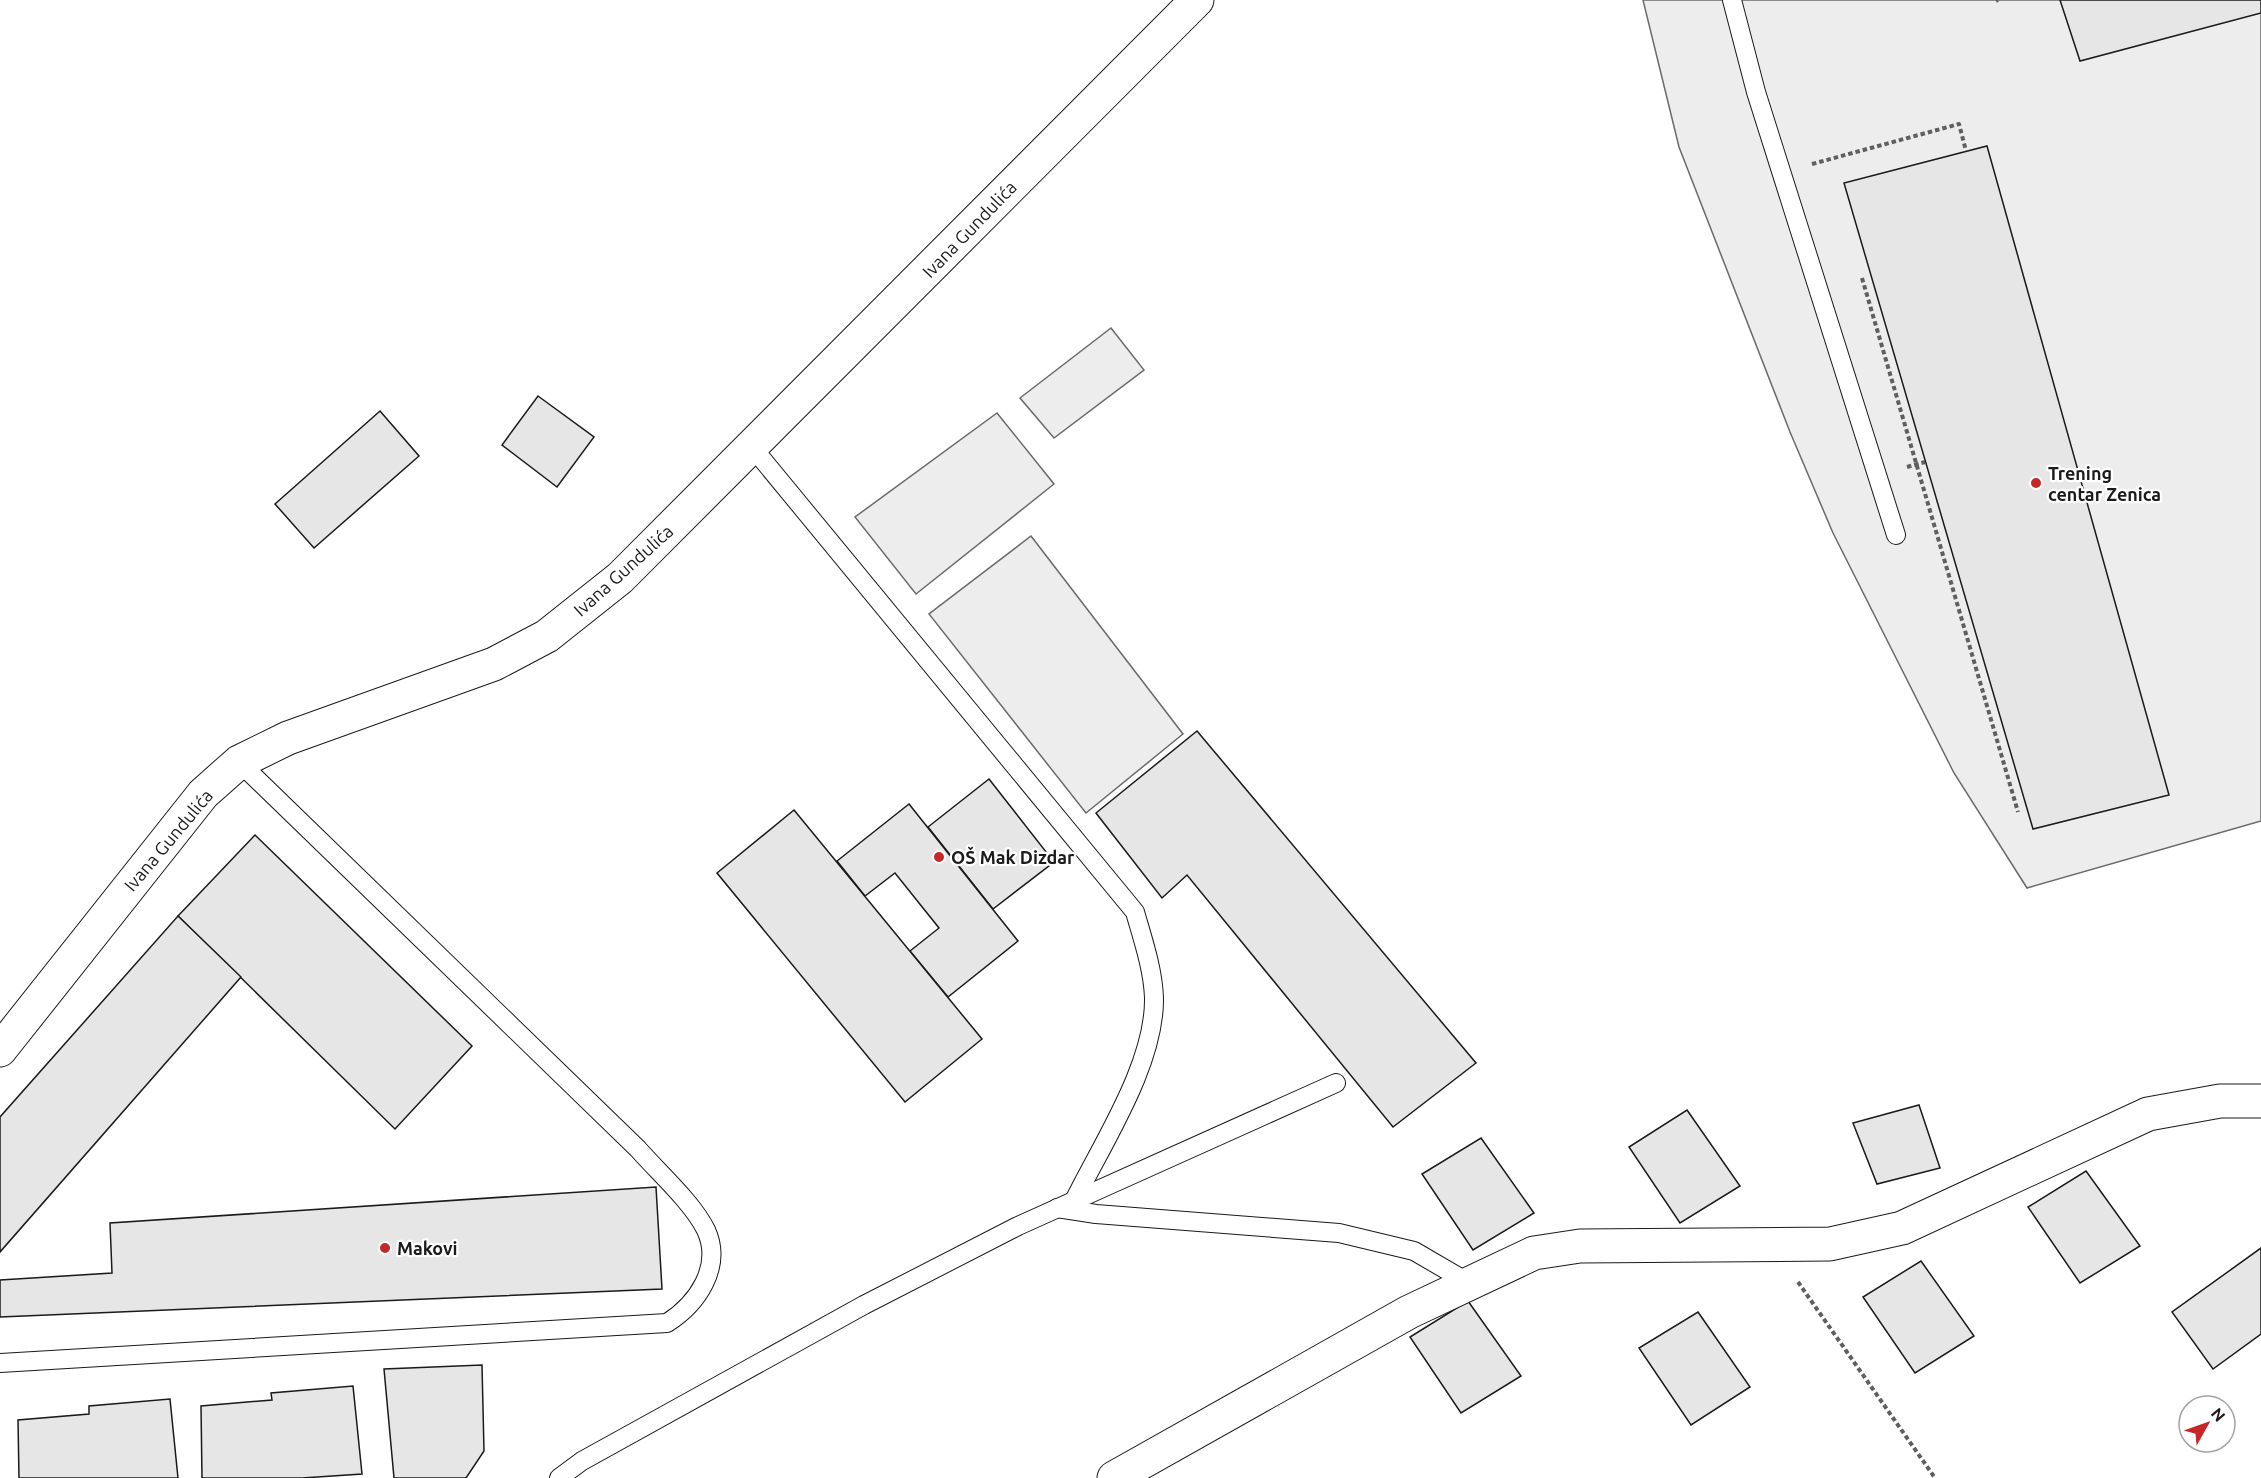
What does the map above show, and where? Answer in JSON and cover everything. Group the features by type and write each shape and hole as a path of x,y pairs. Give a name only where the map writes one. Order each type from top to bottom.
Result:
{"street":[{"name":"Ivana Gundulića","path":"0,1050 203,794 239,762 288,738 494,664 547,636 620,578 753,448 1197,0"},
{"path":"1114,1478 1409,1312 1534,1253 1580,1246 1830,1244 1902,1228 2148,1114 2220,1101 2261,1101"}],"lane":[{"path":"1732,0 1756,93 1896,535"},
{"path":"753,448 1135,912 1148,956 1154,996 1151,1032 1140,1067 1074,1201"},
{"path":"0,1363 667,1323 684,1312 699,1296 708,1275 711,1251 706,1231 695,1214 638,1149 239,762"},
{"path":"559,1478 582,1461 864,1305 1057,1208 1336,1083"},
{"path":"1057,1208 1096,1214 1339,1233 1414,1251 1469,1283"}],"path":[{"path":"1782,172 1959,124 1966,151"},
{"path":"1862,278 2018,812"},
{"path":"1772,1245 1935,1478"}],"shaded area":[{"name":"Trening centar Zenica","path":"1643,0 2261,0 2261,821 2027,888 1954,773 1833,533 1790,432 1679,147"},
{"path":"1111,328 1144,370 1054,438 1020,398"},
{"path":"997,413 1054,484 916,594 855,517"},
{"path":"1031,536 1183,734 1086,813 929,614"}],"building":[{"path":"2060,0 2261,0 2261,13 2080,61"},
{"path":"1987,146 2169,795 2033,829 1844,183"},
{"path":"538,396 594,437 557,487 502,445"},
{"path":"380,411 419,456 314,548 275,504"},
{"path":"1197,731 1476,1063 1393,1127 1187,875 1162,898 1096,813"},
{"path":"989,779 1054,862 993,909 928,827"},
{"path":"909,804 1018,941 948,997 910,951 939,928 895,873 865,896 837,861"},
{"path":"794,810 982,1039 905,1102 717,873"},
{"path":"255,835 472,1046 395,1129 178,916"},
{"path":"178,916 241,977 0,1252 0,1117"},
{"path":"1919,1105 1940,1168 1877,1184 1853,1123"},
{"path":"1687,1110 1740,1186 1680,1223 1629,1147"},
{"path":"1481,1138 1534,1213 1473,1250 1422,1174"},
{"path":"2086,1171 2140,1246 2080,1283 2028,1207"},
{"name":"Makovi","path":"656,1187 662,1289 0,1317 0,1280 112,1273 110,1223"},
{"path":"2261,1248 2261,1334 2213,1369 2172,1312"},
{"path":"1921,1261 1974,1336 1915,1373 1863,1297"},
{"path":"1468,1301 1521,1376 1461,1413 1410,1337"},
{"path":"1698,1312 1750,1387 1691,1425 1639,1348"},
{"path":"482,1365 484,1451 466,1478 394,1478 384,1369"},
{"path":"353,1386 362,1474 302,1478 202,1478 201,1406 272,1400 271,1393"},
{"path":"170,1399 178,1478 19,1478 18,1420 89,1414 89,1406"}],"place":[{"name":"Trening centar Zenica","path":"2036,483"},
{"name":"OŠ Mak Dizdar","path":"939,857"},
{"name":"Makovi","path":"385,1248"}]}
